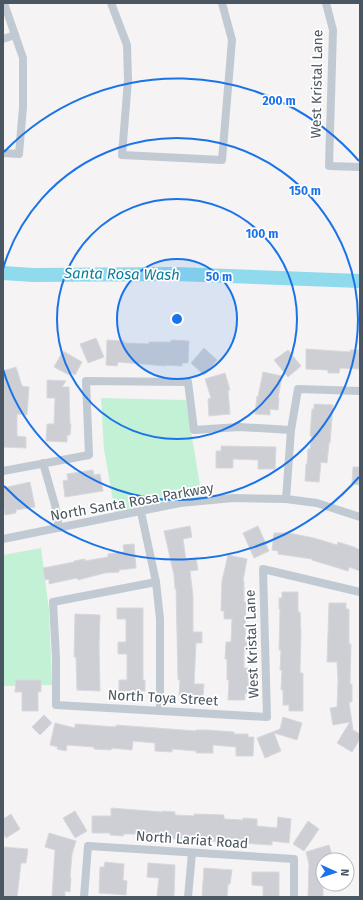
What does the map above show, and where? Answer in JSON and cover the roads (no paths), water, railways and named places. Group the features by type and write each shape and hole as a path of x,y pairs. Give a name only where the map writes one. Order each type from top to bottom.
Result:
{"street":[{"path":"3,154 19,154 23,107 23,58 4,3"},
{"path":"111,3 127,45 128,80 122,155 222,160 232,40 222,3"},
{"name":"West Kristal Lane","path":"326,3 334,30 329,166 360,167"},
{"path":"3,39 15,35"},
{"path":"3,471 89,455 86,381 188,382 194,430 239,427 291,430"},
{"path":"286,499 291,430 298,389 360,391"},
{"path":"43,464 55,505 59,528"},
{"name":"North Santa Rosa Parkway","path":"3,539 180,504 233,498 286,499 317,503 360,517"},
{"path":"141,512 156,582 160,619 160,711"},
{"name":"West Kristal Lane","path":"267,717 263,569 360,592"},
{"name":"North Toya Street","path":"156,582 53,602 56,658 56,705 267,717"},
{"name":"North Lariat Road","path":"84,897 88,846 294,859 294,897"},
{"path":"188,897 192,853"}],"waterway":[{"name":"Santa Rosa Wash","path":"3,273 33,275 176,274 360,281"}]}
